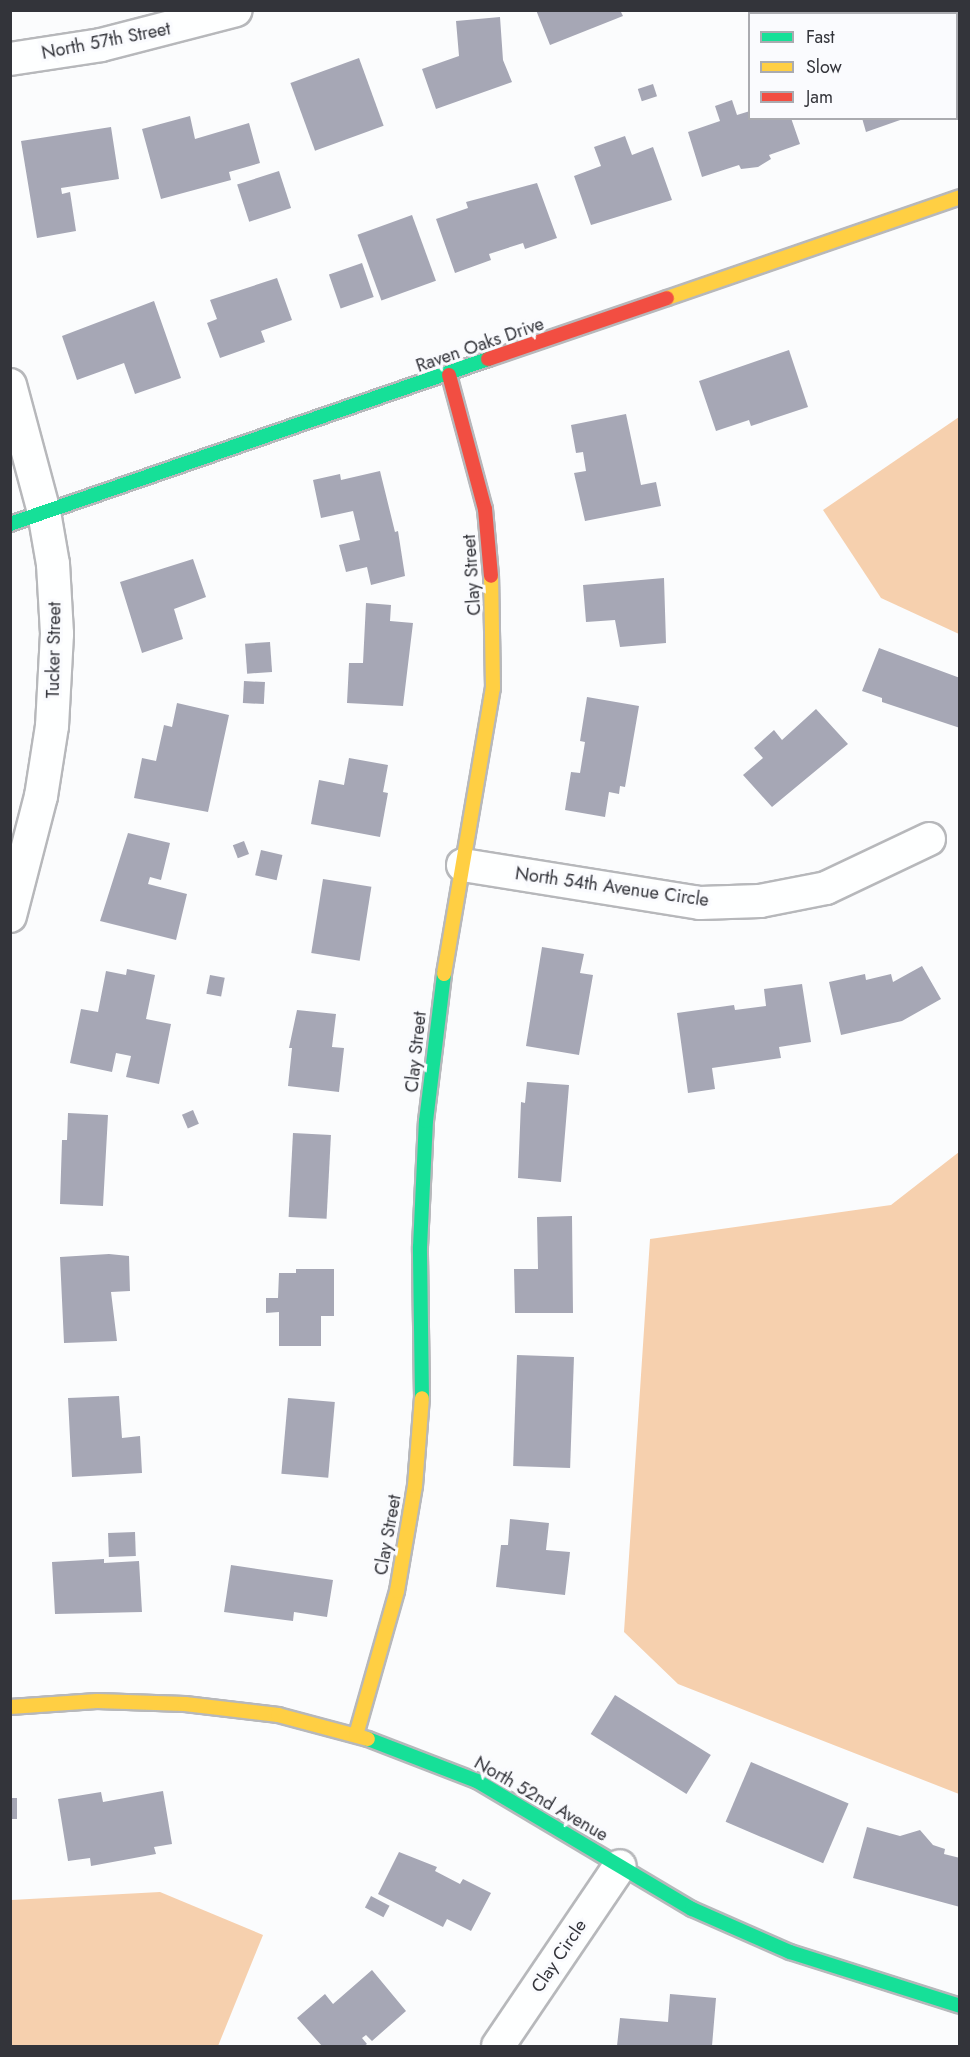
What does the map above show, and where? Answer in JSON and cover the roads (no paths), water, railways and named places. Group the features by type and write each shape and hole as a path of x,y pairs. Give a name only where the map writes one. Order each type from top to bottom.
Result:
{"street":[{"name":"North 57th Street","path":"10,60 101,45 236,10"},
{"name":"Raven Oaks Drive","path":"10,524 449,375 960,197"},
{"name":"Clay Street","path":"356,1735 397,1591 415,1486 423,1381 420,1247 426,1121 440,1002 493,688 494,613 485,509 449,375"},
{"name":"Tucker Street","path":"10,385 44,512 53,564 57,634 52,726 40,796 10,916"},
{"name":"North 54th Avenue Circle","path":"463,865 700,903 760,901 826,888 929,840"},
{"name":"North 52nd Avenue","path":"10,1707 97,1701 185,1704 278,1715 356,1735 417,1755 477,1781 692,1908 790,1952 960,2006"},
{"name":"Clay Circle","path":"498,2046 620,1866"}]}
